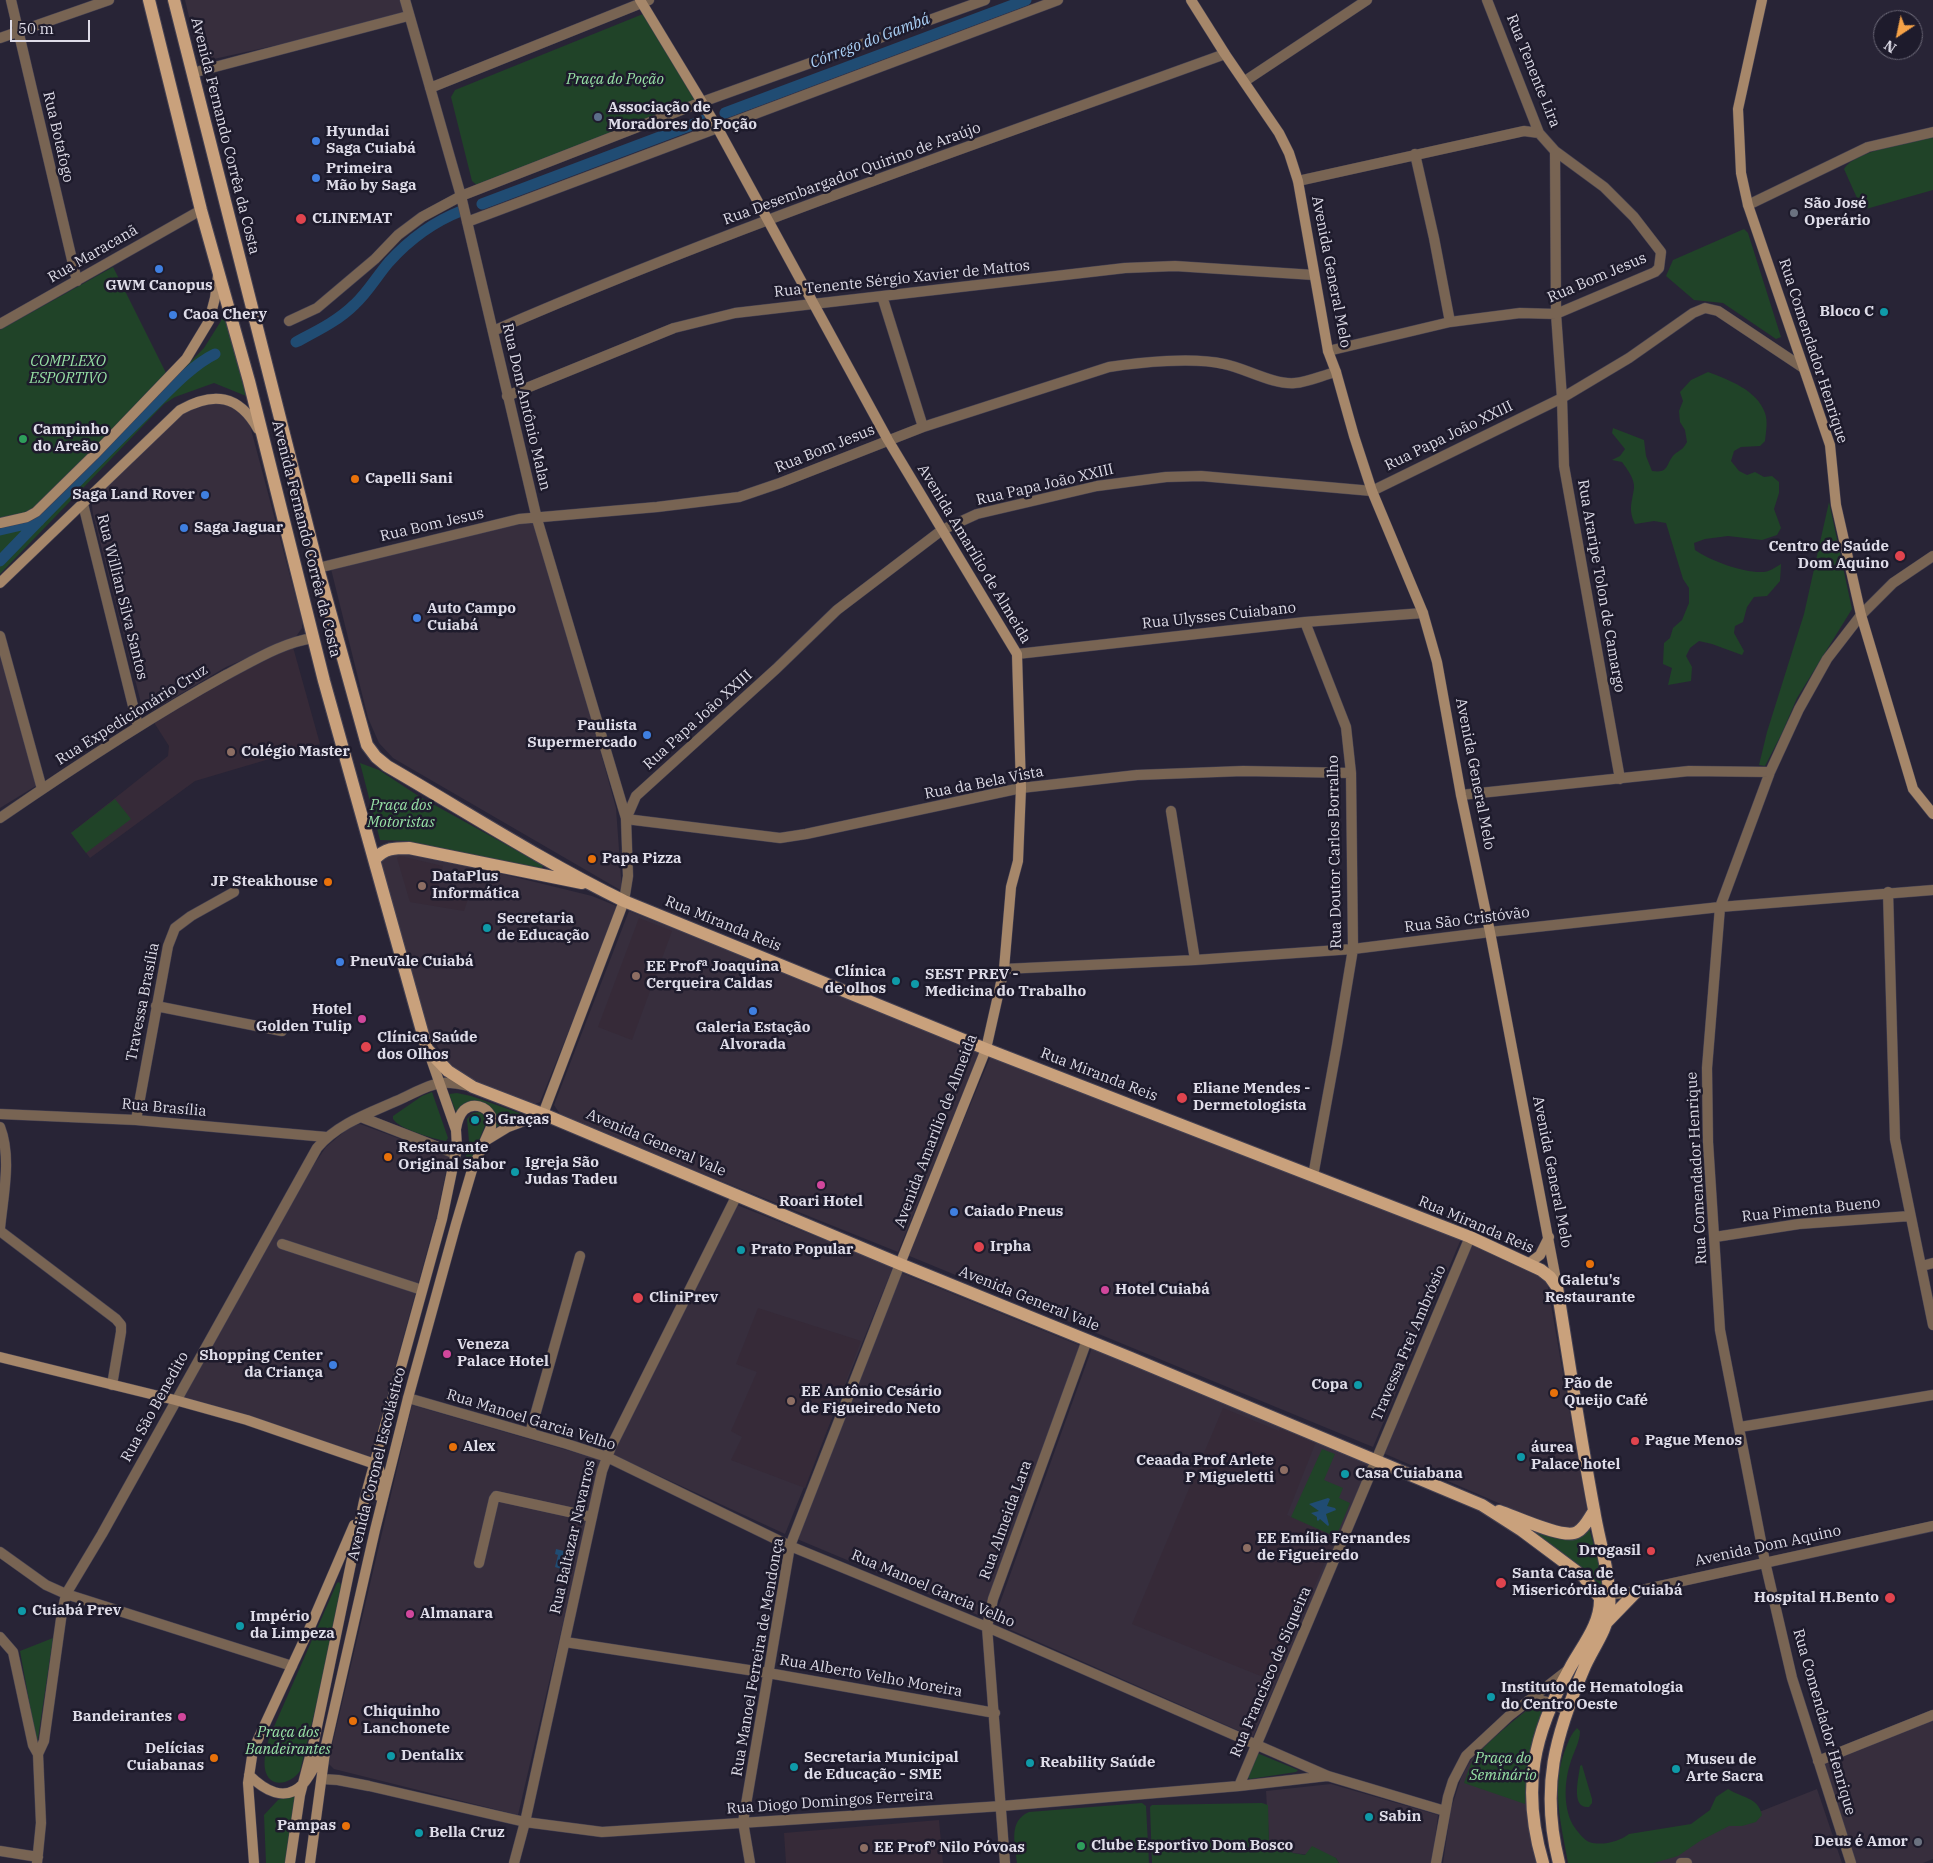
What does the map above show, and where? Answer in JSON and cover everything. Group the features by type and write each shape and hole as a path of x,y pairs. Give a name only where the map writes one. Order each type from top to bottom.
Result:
{"main road":[{"name":"Avenida Fernando Corrêa da Costa","path":"149,0 201,210 265,443 314,638 427,1050 439,1083"},
{"name":"Avenida Fernando Corrêa da Costa","path":"174,0 318,568 367,744 387,766 593,886"},
{"name":"Avenida General Melo","path":"1191,0 1279,133 1289,153 1298,181 1328,351 1372,491 1424,613 1437,662 1461,794 1549,1236 1594,1511 1606,1569 1604,1600"},
{"name":"Rua Comendador Henrique","path":"1762,0 1738,109 1741,173 1748,205 1830,444 1836,504 1861,616"},
{"name":"Avenida Amarílio de Almeida","path":"643,1 717,127 888,440 1017,654 1021,788 1018,861 1011,887 1004,969 986,1049 900,1264"},
{"path":"0,523 27,517 40,508 186,359 208,321 215,298 219,270"},
{"path":"0,583 180,410 196,402 223,399 238,404 253,420 265,443"},
{"path":"1861,616 1913,789 1933,814"},
{"path":"375,859 382,852 394,848 409,848 593,886 624,901"},
{"name":"Rua Miranda Reis","path":"624,901 986,1049 1470,1237 1541,1270 1550,1277 1557,1287"},
{"name":"Rua Papa João XXIII","path":"543,1114 624,901"},
{"name":"Avenida General Vale","path":"427,1050 448,1071 473,1087 543,1114 1482,1505 1584,1577 1604,1600"},
{"name":"Avenida Coronel Escolástico","path":"290,1863 300,1795 314,1741 364,1501 442,1219 456,1154 456,1130 439,1083"},
{"name":"Avenida Coronel Escolástico","path":"310,1863 326,1745 375,1530 408,1398 469,1179 491,1127 492,1120 489,1112 483,1107 476,1106 464,1110 458,1119 456,1130"},
{"path":"483,1143 508,1127 543,1114"},
{"path":"1528,1264 1540,1255 1549,1236"},
{"path":"0,1358 175,1400 247,1420 374,1464 379,1468 381,1474 375,1530"},
{"name":"Avenida Coronel Escolástico","path":"254,1863 249,1775 253,1750 364,1501"},
{"path":"1482,1505 1554,1532 1570,1535 1584,1526 1594,1511"},
{"path":"1559,1863 1551,1816 1550,1778 1558,1736 1566,1710 1607,1622 1637,1591"},
{"path":"1604,1600 1607,1622"},
{"path":"1543,1863 1534,1818 1532,1784 1536,1749 1542,1724 1551,1703 1591,1632 1604,1600"},
{"path":"249,1775 268,1791 279,1794 288,1793 303,1784 326,1745"},
{"path":"300,1795 314,1781 322,1779"}],"street":[{"name":"Rua Botafogo","path":"11,0 77,281"},
{"path":"0,38 108,0"},
{"name":"Rua Dom Antônio Malan","path":"405,0 408,16 461,196 537,518 626,819"},
{"path":"289,321 304,316 322,304 376,260 398,235 422,217 461,196 702,102 985,0"},
{"path":"467,222 1058,0"},
{"path":"1245,81 1367,0"},
{"name":"Rua Tenente Lira","path":"1488,0 1539,133 1555,150"},
{"path":"430,88 643,1"},
{"path":"192,73 408,16"},
{"name":"Rua Desembargador Quirino de Araújo","path":"493,331 585,291 768,220 1225,54"},
{"path":"1298,181 1524,131 1539,133"},
{"path":"1748,205 1868,146 1933,132"},
{"name":"Rua Bom Jesus","path":"1328,351 1450,322 1520,313 1556,314 1655,272 1659,268 1661,252 1634,217 1604,187 1555,150"},
{"name":"Rua Araripe Tolon de Camargo","path":"1555,150 1556,314 1562,398 1564,466 1620,779"},
{"path":"1415,154 1450,322"},
{"name":"Rua Maracanã","path":"0,324 201,210"},
{"name":"Rua Tenente Sérgio Xavier de Mattos","path":"507,396 674,328 736,313 1125,268 1175,266 1314,275"},
{"path":"882,296 923,428"},
{"name":"Rua Papa João XXIII","path":"624,901 628,876 626,819 636,796 776,669 837,610 942,530 977,514 1097,486 1166,477 1201,476 1372,491 1562,398 1629,358 1693,313 1705,308 1718,311 1802,367"},
{"name":"Rua Bom Jesus","path":"318,568 519,519 647,508 739,497 780,483 888,440 1109,367 1138,362 1202,362 1225,364 1262,377 1294,383 1336,372"},
{"name":"Rua Willian Silva Santos","path":"84,504 138,726"},
{"path":"1861,616 1893,583 1933,556"},
{"name":"Rua Ulysses Cuiabano","path":"1017,654 1305,622 1424,613"},
{"name":"Rua Comendador Henrique","path":"1851,1863 1792,1678 1765,1562 1720,1330 1708,1142 1707,1068 1720,907 1770,772 1799,708 1826,659 1861,616"},
{"name":"Rua Doutor Carlos Borralho","path":"1305,622 1346,727 1351,773 1353,949 1338,1045 1313,1176"},
{"path":"0,636 42,789"},
{"name":"Rua Expedicionário Cruz","path":"0,818 182,699 254,660 292,643 314,638"},
{"name":"Rua da Bela Vista","path":"626,819 780,838 1021,788 1138,775 1243,770 1351,773"},
{"path":"1461,794 1689,771 1770,772"},
{"path":"1171,811 1195,960"},
{"name":"Rua São Cristóvão","path":"1004,969 1195,960 1353,949 1720,907 1888,892 1933,890"},
{"name":"Travessa Brasília","path":"136,1120 168,946 175,928 234,892"},
{"path":"1888,892 1895,1139 1933,1325"},
{"path":"156,1006 282,1031"},
{"name":"Rua São Benedito","path":"38,1860 42,1822 38,1754 44,1741 51,1682 66,1594 102,1534 311,1157 326,1137 362,1116 439,1083 473,1087"},
{"name":"Rua Brasília","path":"0,1114 136,1120 326,1137"},
{"path":"362,1116 456,1154"},
{"path":"0,1127 5,1138 6,1172 0,1230 116,1319 121,1325 112,1385"},
{"name":"Rua Baltazar Navarros","path":"514,1863 525,1822 607,1457 737,1195"},
{"name":"Rua Pimenta Bueno","path":"1715,1237 1799,1224 1910,1216"},
{"name":"Travessa Frei Ambrósio","path":"1376,1460 1470,1237"},
{"path":"282,1244 422,1290"},
{"path":"530,1434 580,1256"},
{"path":"1922,1266 1933,1263"},
{"name":"Rua Manoel Ferreira de Mendonça","path":"750,1863 743,1822 790,1546 900,1264"},
{"name":"Rua Almeida Lara","path":"1005,1863 987,1627 993,1599 1087,1340"},
{"path":"1740,1427 1933,1395"},
{"name":"Rua Manoel Garcia Velho","path":"408,1398 607,1457 790,1546 987,1627 1328,1776 1445,1811"},
{"name":"Rua Francisco de Siqueira","path":"1239,1786 1376,1460"},
{"path":"478,1563 496,1496 592,1517"},
{"name":"Avenida Dom Aquino","path":"1604,1600 1765,1562 1933,1526"},
{"path":"0,1552 46,1585 66,1594 292,1666"},
{"path":"0,1637 14,1652 33,1745 38,1754"},
{"name":"Rua Alberto Velho Moreira","path":"565,1642 768,1673 994,1714"},
{"path":"1436,1863 1445,1811 1453,1781 1466,1756 1508,1716 1569,1669"},
{"path":"1527,1702 1536,1700 1551,1703 1566,1710"},
{"path":"1818,1761 1933,1715"},
{"name":"Rua Diogo Domingos Ferreira","path":"323,1767 338,1780"},
{"name":"Rua Diogo Domingos Ferreira","path":"322,1779 338,1780 525,1822 602,1832 1002,1806 1239,1786 1328,1776"},
{"path":"0,1851 38,1860"},
{"path":"1681,1863 1687,1863"}],"shaded area":[{"path":"185,0 405,0 410,16 200,62"},
{"path":"223,403 239,410 248,418 302,621 302,628 295,638 226,667 152,711 145,712 142,707 93,514 91,498 183,407"},
{"path":"536,517 616,808 622,891 393,758 379,743 368,718 331,569"},
{"path":"0,641 39,784 0,808"},
{"name":"Colégio Master","path":"293,647 320,744 195,781 90,858 71,833 168,756 169,746 153,721 257,662"},
{"path":"385,851 429,856 592,896 619,907 540,1102 535,1104 475,1082 449,1063 426,1030 380,859"},
{"name":"DataPlus Informática","path":"400,856 443,866 438,889 469,896 464,911 410,902 397,858"},
{"path":"629,911 981,1050 898,1252 562,1117 554,1105"},
{"name":"EE Profª Joaquina Cerqueira Caldas","path":"639,918 672,931 632,1040 598,1027"},
{"path":"992,1053 1461,1239 1373,1447 907,1255"},
{"path":"360,1124 449,1157 437,1215 370,1458 184,1397 302,1182 326,1147 351,1126"},
{"path":"737,1205 893,1267 785,1534 612,1454"},
{"path":"1471,1242 1546,1276 1587,1512 1580,1524 1570,1530 1561,1530 1383,1453"},
{"path":"897,1271 1081,1346 985,1618 797,1539"},
{"name":"EE Antônio Cesário de Figueiredo Neto","path":"758,1308 861,1341 805,1488 731,1460 742,1437 731,1431 757,1372 736,1364"},
{"path":"1092,1348 1370,1464 1253,1737 993,1622"},
{"path":"412,1405 601,1460 518,1815 334,1769 328,1763"},
{"name":"EE Emília Fernandes de Figueiredo","path":"1223,1408 1279,1431 1282,1425 1317,1439 1287,1515 1336,1537 1273,1681 1132,1624"},
{"path":"1535,1703 1546,1706 1529,1770 1540,1863 1443,1863 1451,1809 1461,1778 1474,1754"},
{"path":"1933,1719 1933,1859 1923,1863 1852,1863 1824,1759"},
{"path":"1331,1784 1438,1815 1432,1863 1339,1863 1336,1858 1293,1853 1269,1841 1266,1791"},
{"path":"1817,1789 1842,1863 1631,1863"},
{"name":"EE Profº Nilo Póvoas","path":"939,1820 943,1863 786,1863 784,1833"}],"green space":[{"name":"Praça do Poção","path":"643,14 647,15 696,100 479,187 472,181 451,97 455,90"},
{"path":"1933,137 1933,190 1866,209 1861,207 1844,169 1850,163 1871,152"},
{"path":"1744,229 1748,233 1781,337 1776,339 1723,303 1694,300 1666,276 1673,260"},
{"name":"COMPLEXO ESPORTIVO","path":"113,267 166,373 36,511 0,522 0,330"},
{"path":"226,301 251,398 214,383 175,397 164,404 0,574 0,564 164,396 194,370 216,358 214,350 206,354 160,396 38,519 0,529 0,527 39,516 43,512 204,348 221,321"},
{"path":"1708,372 1733,382 1749,392 1756,398 1765,413 1767,423 1765,441 1760,446 1741,447 1734,451 1731,461 1739,471 1747,475 1755,472 1764,477 1772,476 1779,482 1779,493 1774,509 1781,528 1777,535 1762,540 1728,536 1705,539 1694,543 1695,550 1718,562 1746,571 1765,572 1781,564 1780,581 1767,596 1754,597 1747,607 1743,622 1735,626 1734,633 1744,651 1742,655 1699,641 1690,648 1686,656 1692,667 1691,681 1668,685 1672,668 1663,664 1664,643 1670,638 1673,628 1682,620 1689,603 1689,588 1683,579 1666,523 1654,521 1635,524 1631,510 1633,481 1622,462 1612,460 1620,456 1625,449 1612,433 1613,428 1644,440 1646,456 1652,471 1662,471 1687,442 1685,430 1680,422 1679,411 1683,401 1680,392 1691,380"},
{"path":"1829,502 1852,609 1797,698 1765,766 1759,765 1767,732 1804,614"},
{"path":"32,524 32,526 0,557 0,532"},
{"name":"Praça dos Motoristas","path":"360,763 379,770 420,797 543,865 542,869 407,841 380,840"},
{"path":"115,799 131,819 86,853 71,833"},
{"path":"432,1092 448,1138 446,1141 409,1130 393,1119 393,1116 422,1096"},
{"path":"457,1093 525,1115 494,1128 495,1114 487,1104 482,1102 477,1101 457,1114 449,1094"},
{"path":"480,1112 485,1116 486,1123 470,1162 465,1160 469,1141 467,1119 473,1113"},
{"path":"1322,1449 1335,1454 1324,1480 1343,1488 1339,1498 1350,1503 1336,1537 1291,1517"},
{"path":"1589,1528 1604,1582 1602,1586 1531,1530 1559,1536"},
{"name":"Praça dos Bandeirantes","path":"339,1582 341,1585 323,1678 300,1771 286,1782 275,1782 267,1776 265,1769 265,1757 269,1738"},
{"path":"53,1638 37,1745 20,1651"},
{"name":"Praça do Seminário","path":"1539,1704 1544,1709 1525,1804 1464,1783 1473,1760 1477,1755 1515,1720"},
{"path":"1577,1728 1580,1731 1580,1735 1568,1772 1566,1797 1568,1814 1571,1821 1583,1838 1589,1842 1599,1844 1620,1839 1629,1834 1691,1824 1710,1810 1716,1797 1728,1789 1753,1801 1760,1809 1762,1815 1756,1822 1742,1826 1729,1826 1700,1841 1678,1856 1654,1863 1568,1863 1558,1804 1558,1789 1562,1760 1570,1738"},
{"path":"1257,1753 1298,1770 1296,1772 1250,1779 1247,1777"},
{"path":"1582,1765 1592,1799 1589,1807 1579,1803 1578,1798 1578,1777 1580,1766"},
{"path":"298,1792 288,1863 266,1863 264,1815 278,1800"},
{"name":"Clube Esportivo Dom Bosco","path":"1142,1803 1146,1806 1149,1863 1017,1863 1014,1841 1015,1827 1022,1816 1029,1812"},
{"path":"1262,1803 1268,1805 1269,1841 1293,1853 1305,1855 1312,1846 1336,1858 1339,1863 1152,1863 1150,1807 1152,1805"}],"water":[{"path":"1330,1499 1327,1506 1336,1510 1326,1514 1328,1526 1320,1519 1317,1520 1317,1517 1311,1513 1319,1511 1309,1504"},
{"path":"556,1549 564,1551 565,1563 568,1563 564,1582 558,1581 561,1569 555,1567 558,1555 555,1554"}],"waterway":[{"name":"Córrego do Gambá","path":"725,113 1026,0"},
{"name":"Córrego do Gambá","path":"482,204 705,120"},
{"name":"Córrego do Gambá","path":"296,342 342,316 360,299 389,262 405,246 431,226 461,211"},
{"name":"Córrego do Gambá","path":"0,561 177,382 196,366 215,354"},
{"path":"0,530 39,521"}],"place":[{"name":"Associação de Moradores do Poção","path":"598,117"},
{"name":"Hyundai Saga Cuiabá","path":"316,141"},
{"name":"Primeira Mão by Saga","path":"316,178"},
{"name":"São José Operário","path":"1794,213"},
{"name":"CLINEMAT","path":"301,219"},
{"name":"GWM Canopus","path":"159,269"},
{"name":"Bloco C","path":"1884,312"},
{"name":"Caoa Chery","path":"173,315"},
{"name":"Campinho do Areão","path":"23,439"},
{"name":"Capelli Sani","path":"355,479"},
{"name":"Saga Land Rover","path":"205,495"},
{"name":"Saga Jaguar","path":"184,528"},
{"name":"Centro de Saúde Dom Aquino","path":"1900,556"},
{"name":"Auto Campo Cuiabá","path":"417,618"},
{"name":"Paulista Supermercado","path":"647,735"},
{"name":"Colégio Master","path":"231,752"},
{"name":"Papa Pizza","path":"592,859"},
{"name":"JP Steakhouse","path":"328,882"},
{"name":"DataPlus Informática","path":"422,886"},
{"name":"Secretaria de Educação","path":"487,928"},
{"name":"PneuVale Cuiabá","path":"340,962"},
{"name":"EE Profª Joaquina Cerqueira Caldas","path":"636,976"},
{"name":"Clínica de olhos","path":"896,981"},
{"name":"SEST PREV - Medicina do Trabalho","path":"915,984"},
{"name":"Galeria Estação Alvorada","path":"753,1011"},
{"name":"Hotel Golden Tulip","path":"362,1019"},
{"name":"Clínica Saúde dos Olhos","path":"366,1047"},
{"name":"Eliane Mendes - Dermetologista","path":"1182,1098"},
{"name":"3 Graças","path":"475,1120"},
{"name":"Restaurante Original Sabor","path":"388,1157"},
{"name":"Igreja São Judas Tadeu","path":"515,1172"},
{"name":"Roari Hotel","path":"821,1185"},
{"name":"Caiado Pneus","path":"954,1212"},
{"name":"Irpha","path":"979,1247"},
{"name":"Prato Popular","path":"741,1250"},
{"name":"Galetu's Restaurante","path":"1590,1264"},
{"name":"Hotel Cuiabá","path":"1105,1290"},
{"name":"CliniPrev","path":"638,1298"},
{"name":"Veneza Palace Hotel","path":"447,1354"},
{"name":"Shopping Center da Criança","path":"333,1365"},
{"name":"Copa","path":"1358,1385"},
{"name":"Pão de Queijo Café","path":"1554,1393"},
{"name":"EE Antônio Cesário de Figueiredo Neto","path":"791,1401"},
{"name":"Pague Menos","path":"1635,1441"},
{"name":"Alex","path":"453,1447"},
{"name":"áurea Palace hotel","path":"1521,1457"},
{"name":"Ceaada Prof Arlete P Migueletti","path":"1284,1470"},
{"name":"Casa Cuiabana","path":"1345,1474"},
{"name":"EE Emília Fernandes de Figueiredo","path":"1247,1548"},
{"name":"Drogasil","path":"1651,1551"},
{"name":"Santa Casa de Misericórdia de Cuiabá","path":"1501,1583"},
{"name":"Hospital H.Bento","path":"1890,1598"},
{"name":"Cuiabá Prev","path":"22,1611"},
{"name":"Almanara","path":"410,1614"},
{"name":"Império da Limpeza","path":"240,1626"},
{"name":"Instituto de Hematologia do Centro Oeste","path":"1491,1697"},
{"name":"Bandeirantes","path":"182,1717"},
{"name":"Chiquinho Lanchonete","path":"353,1721"},
{"name":"Dentalix","path":"391,1756"},
{"name":"Delícias Cuiabanas","path":"214,1758"},
{"name":"Reability Saúde","path":"1030,1763"},
{"name":"Secretaria Municipal de Educação - SME","path":"794,1767"},
{"name":"Museu de Arte Sacra","path":"1676,1769"},
{"name":"Sabin","path":"1369,1817"},
{"name":"Pampas","path":"346,1826"},
{"name":"Bella Cruz","path":"419,1833"},
{"name":"Deus é Amor","path":"1918,1842"},
{"name":"Clube Esportivo Dom Bosco","path":"1081,1846"},
{"name":"EE Profº Nilo Póvoas","path":"864,1848"}]}
